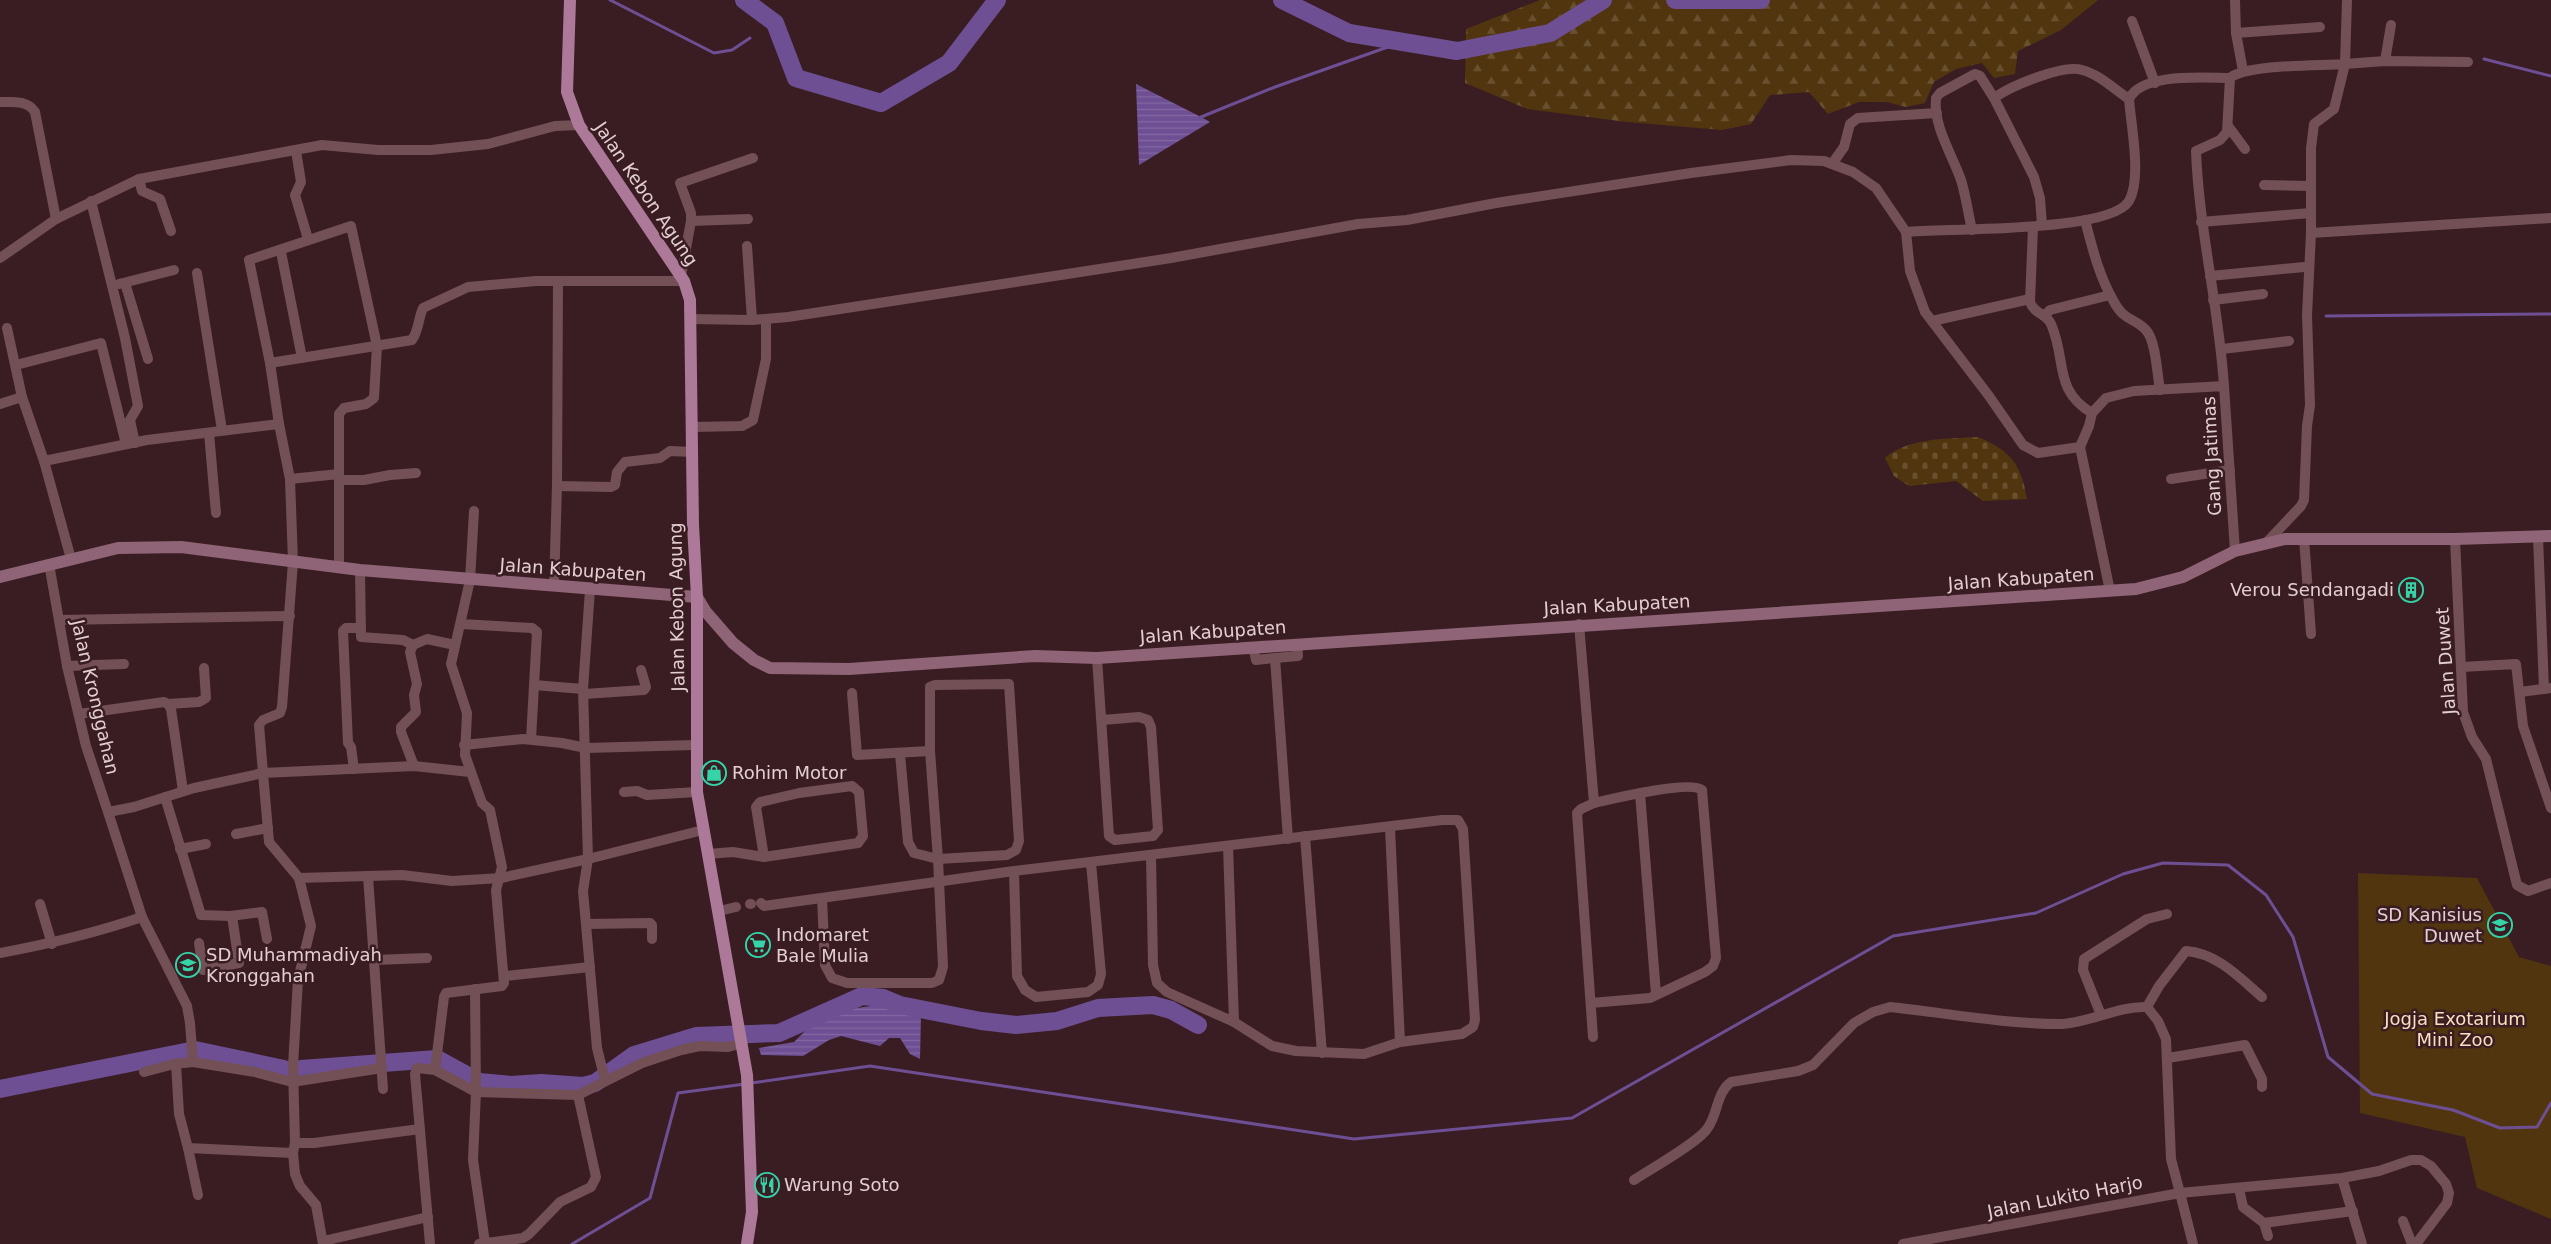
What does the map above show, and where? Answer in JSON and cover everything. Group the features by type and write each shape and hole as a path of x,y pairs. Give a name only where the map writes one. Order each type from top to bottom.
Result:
{"main road":[{"name":"Jalan Kebon Agung","path":"570,0 567,92 578,125 683,279 690,300 696,596 696,792 743,1043 747,1075 752,1212 747,1244"},
{"name":"Jalan Kabupaten","path":"0,577 118,548 181,547 360,570 590,590 696,596 706,612 732,644 754,660 770,668 849,669 1035,656 1098,658 1579,624 1708,618 2146,588 2183,577 2235,551 2268,541 2304,538 2455,539 2551,536"}],"street":[{"path":"2235,0 2236,33 2243,71"},
{"path":"2268,541 2301,506 2304,500 2306,426 2310,405 2307,315 2311,233 2312,130 2319,119 2334,109 2344,64 2347,0"},
{"path":"2132,20 2155,83"},
{"path":"2385,61 2391,25"},
{"path":"2236,33 2320,27"},
{"path":"1906,232 2038,226 2084,220 2120,209 2128,202 2134,187 2129,99 2139,89 2155,83 2174,78 2230,78 2243,71 2385,61 2468,62"},
{"path":"1994,98 2012,88 2063,70 2075,68 2090,73 2129,99"},
{"path":"1972,230 1966,199 1940,130 1936,98 1940,93 1975,74 1980,76 1994,98 2034,177 2040,198 2030,299 2034,311 2044,316 2050,322 2058,345 2070,396 2078,404 2092,412 2080,447 2110,590"},
{"path":"2224,386 2222,350 2201,222 2196,151 2224,137 2228,126 2230,78"},
{"path":"0,102 25,103 31,105 35,112 56,219"},
{"path":"1832,164 1844,147 1850,124 1858,118 1937,113"},
{"path":"0,258 56,219 139,180 322,145 378,150 432,150 488,144 555,126 578,125"},
{"path":"2228,126 2245,149"},
{"path":"296,150 300,182 295,194 308,239"},
{"path":"270,363 412,340 417,332 418,320 423,308 468,287 536,280 683,279 691,213 680,183 753,158"},
{"path":"691,319 766,319 1171,258 1358,224 1425,217 1496,203 1757,163 1808,160 1832,164 1854,172 1876,188 1906,232 1907,251 1914,286 1925,312 2023,445 2038,453 2080,447"},
{"path":"139,180 142,191 158,197 163,203 171,231"},
{"path":"2264,184 2311,186"},
{"path":"92,201 125,338 138,406 130,420 130,444"},
{"path":"2201,222 2311,213"},
{"path":"2311,233 2551,218"},
{"path":"691,221 748,219"},
{"path":"2084,220 2110,296 2124,317 2141,326 2152,339 2160,390"},
{"path":"339,568 339,414 344,408 366,404 374,398 377,346 352,228 348,225 308,239 281,252 251,259 249,263 270,363 290,479 293,562 282,707 280,713 263,720 259,725 270,846 299,878 311,926 298,980 292,1082 295,1174 300,1186 316,1205 323,1243 428,1217"},
{"path":"747,246 752,320"},
{"path":"281,252 302,358"},
{"path":"2210,276 2304,267"},
{"path":"112,286 174,270"},
{"path":"197,273 222,430"},
{"path":"554,586 557,486 558,281"},
{"path":"125,283 148,359"},
{"path":"2213,300 2263,294"},
{"path":"2044,316 2050,310 2110,296"},
{"path":"1932,321 2030,299"},
{"path":"692,427 742,426 753,420 766,360 766,319"},
{"path":"7,328 22,397 44,461 71,559"},
{"path":"125,338 141,335"},
{"path":"2222,350 2289,341"},
{"path":"16,365 101,343 130,444"},
{"name":"Gang Jatimas","path":"2092,412 2106,398 2118,394 2224,386 2235,551"},
{"path":"0,404 22,397"},
{"path":"44,461 130,444 222,430 279,424"},
{"path":"209,433 216,513"},
{"path":"557,486 611,487 614,485 617,472 625,462 660,458 670,451 692,452"},
{"path":"2171,479 2230,470"},
{"path":"290,479 339,477 364,480 390,474 416,472"},
{"path":"436,1067 444,997 449,992 502,986 505,976 496,890 501,878 502,867 489,809 482,804 470,772 464,745 467,713 451,664 470,580 474,511"},
{"path":"2520,692 2547,689 2538,537"},
{"path":"2304,538 2311,634"},
{"name":"Jalan Duwet","path":"2455,539 2462,667 2462,712 2472,736 2486,760 2517,885 2528,891 2551,883"},
{"name":"Jalan Kronggahan","path":"49,564 67,666 86,746 142,917 186,1006 190,1023 193,1062"},
{"path":"360,570 361,628 364,638 403,640 413,645"},
{"path":"590,590 583,691 588,860 583,892 597,1048 605,1080"},
{"path":"59,620 290,616"},
{"path":"460,624 536,630 538,635 531,739"},
{"path":"1579,624 1594,803"},
{"path":"354,769 351,747 348,743 343,631 346,628 361,628"},
{"path":"414,766 401,732 402,727 416,712 414,696 416,684 410,652 413,645 427,639 455,645"},
{"path":"1253,647 1256,660 1298,656 1298,644"},
{"path":"1098,658 1109,836 1115,840 1153,836 1158,830 1151,727 1148,720 1139,717 1102,720"},
{"path":"1275,658 1288,838"},
{"path":"2462,667 2514,663 2517,666 2524,732 2547,782 2551,808"},
{"path":"67,666 124,664"},
{"path":"79,714 164,702 168,704 199,702 206,698 204,668"},
{"path":"534,685 583,691 644,690 646,687 641,670"},
{"path":"822,898 825,965 832,978 847,983 932,984 939,980 943,967 938,860 930,751 930,687 936,685 1009,684 1019,841 1016,850 1007,855 938,860 914,853 908,842 900,754"},
{"path":"852,693 857,755 930,751"},
{"path":"168,704 171,710 183,791"},
{"path":"464,745 531,739 586,748 695,745"},
{"path":"108,812 134,807 183,791 263,773 414,766 470,772"},
{"path":"708,854 733,852 764,857 858,843 863,836 859,792 852,786 799,793 760,802 756,808 764,857"},
{"path":"1591,1003 1641,999 1705,972 1713,966 1716,958 1702,790 1691,786 1640,793 1594,803 1577,813 1593,1037"},
{"path":"624,792 637,791 647,795 696,792"},
{"path":"1640,793 1656,994"},
{"path":"165,797 201,915 232,916 262,912 267,939"},
{"path":"754,904 764,906 1014,871 1305,836 1390,828 1442,820 1458,820 1461,823 1475,1020 1473,1027 1462,1034 1400,1042 1364,1054 1322,1053 1272,1046 1234,1022 1167,992 1157,983 1153,965 1151,856"},
{"path":"236,834 268,828"},
{"path":"1390,828 1400,1042"},
{"path":"299,878 402,875 452,881 501,878 588,860 703,830"},
{"path":"1305,836 1322,1053"},
{"path":"180,849 206,844"},
{"path":"1228,846 1234,1022"},
{"path":"1014,871 1018,976 1025,990 1036,997 1088,992 1098,985 1101,974 1091,863"},
{"path":"368,876 383,1089"},
{"path":"40,904 52,944"},
{"path":"719,911 736,907"},
{"path":"2101,1015 2083,970 2084,959 2146,919 2167,914"},
{"path":"199,943 204,970 239,963 232,916"},
{"path":"0,953 52,944 104,930 142,917"},
{"path":"587,924 650,923 652,925 652,939"},
{"path":"2147,1007 2159,986 2186,951 2215,960 2229,969 2262,997"},
{"path":"374,960 426,958"},
{"path":"505,976 590,967"},
{"path":"475,989 476,1092 473,1160 482,1244 522,1238 529,1234 560,1202 588,1190 594,1184 596,1177 578,1095"},
{"path":"1634,1180 1705,1132 1713,1118 1724,1089 1731,1082 1798,1071 1813,1066 1854,1024 1881,1009 1890,1007 1999,1020 2063,1024 2134,1006 2147,1007"},
{"path":"2147,1007 2163,1030 2168,1058 2171,1159 2192,1244"},
{"path":"430,1244 415,1070 436,1067 476,1092 578,1095 642,1063 692,1047 728,1047 743,1043"},
{"path":"2168,1058 2245,1045 2259,1073 2262,1087"},
{"path":"144,1072 193,1062 255,1072 292,1082 382,1068"},
{"path":"176,1064 179,1114 198,1195"},
{"path":"188,1148 294,1148 314,1143 420,1129"},
{"name":"Jalan Lukito Harjo","path":"1903,1244 2180,1192 2342,1178 2379,1171 2417,1159 2431,1166 2446,1184 2449,1193 2447,1203 2416,1244"},
{"path":"2342,1178 2362,1244"},
{"path":"2239,1188 2243,1207 2264,1223 2268,1236"},
{"path":"2264,1223 2353,1211"},
{"path":"2403,1221 2412,1244"}],"green space":[{"path":"1540,0 2098,0 2061,30 2018,51 2015,74 1994,78 1982,63 1956,69 1934,82 1925,103 1906,107 1887,102 1859,102 1828,114 1809,92 1770,95 1751,124 1722,130 1627,122 1527,109 1465,83 1466,29"},
{"path":"1978,437 1999,448 2013,460 2025,487 2027,499 1983,501 1956,481 1909,486 1894,476 1885,458 1905,446 1929,440"},
{"name":"Jogja Exotarium Mini Zoo","path":"2358,873 2477,878 2519,957 2551,966 2551,1219 2477,1188 2465,1137 2360,1113"}],"shaded area":[{"path":"1136,84 1201,117 1210,122 1139,165"},
{"path":"883,1004 921,1014 920,1059 910,1054 900,1038 889,1038 880,1046 841,1036 829,1040 803,1056 761,1055 759,1048 794,1042 809,1027 851,1009"}],"waterway":[{"path":"610,0 714,53 732,50 750,38"},
{"path":"744,0 775,23 796,78 881,103 949,63 997,0"},
{"path":"1282,0 1349,33 1457,51 1550,33 1603,0"},
{"path":"1675,0 1761,0"},
{"path":"1201,117 1275,87 1402,42"},
{"path":"2484,59 2551,76"},
{"path":"2326,316 2551,314"},
{"path":"751,1083 870,1066 1354,1139 1572,1118 1893,936 2036,913 2123,874 2163,863 2228,865 2266,895 2293,937 2328,1057 2372,1094 2453,1110 2500,1128 2537,1127 2551,1103"},
{"path":"301,1069 437,1059 479,1082 511,1085 541,1083 583,1086 595,1083 634,1055 696,1036 779,1033 862,996 883,998 900,1005 981,1021 1016,1025 1057,1021 1098,1008 1153,1005 1171,1010 1198,1025"},
{"path":"0,1089 195,1050 284,1069"},
{"path":"572,1244 650,1198 678,1093 745,1084"}],"place":[{"name":"Verou Sendangadi","path":"2411,590"},
{"name":"Rohim Motor","path":"714,773"},
{"name":"SD Kanisius Duwet","path":"2500,925"},
{"name":"Indomaret Bale Mulia","path":"758,945"},
{"name":"SD Muhammadiyah Kronggahan","path":"188,965"},
{"name":"Warung Soto","path":"767,1185"}]}
